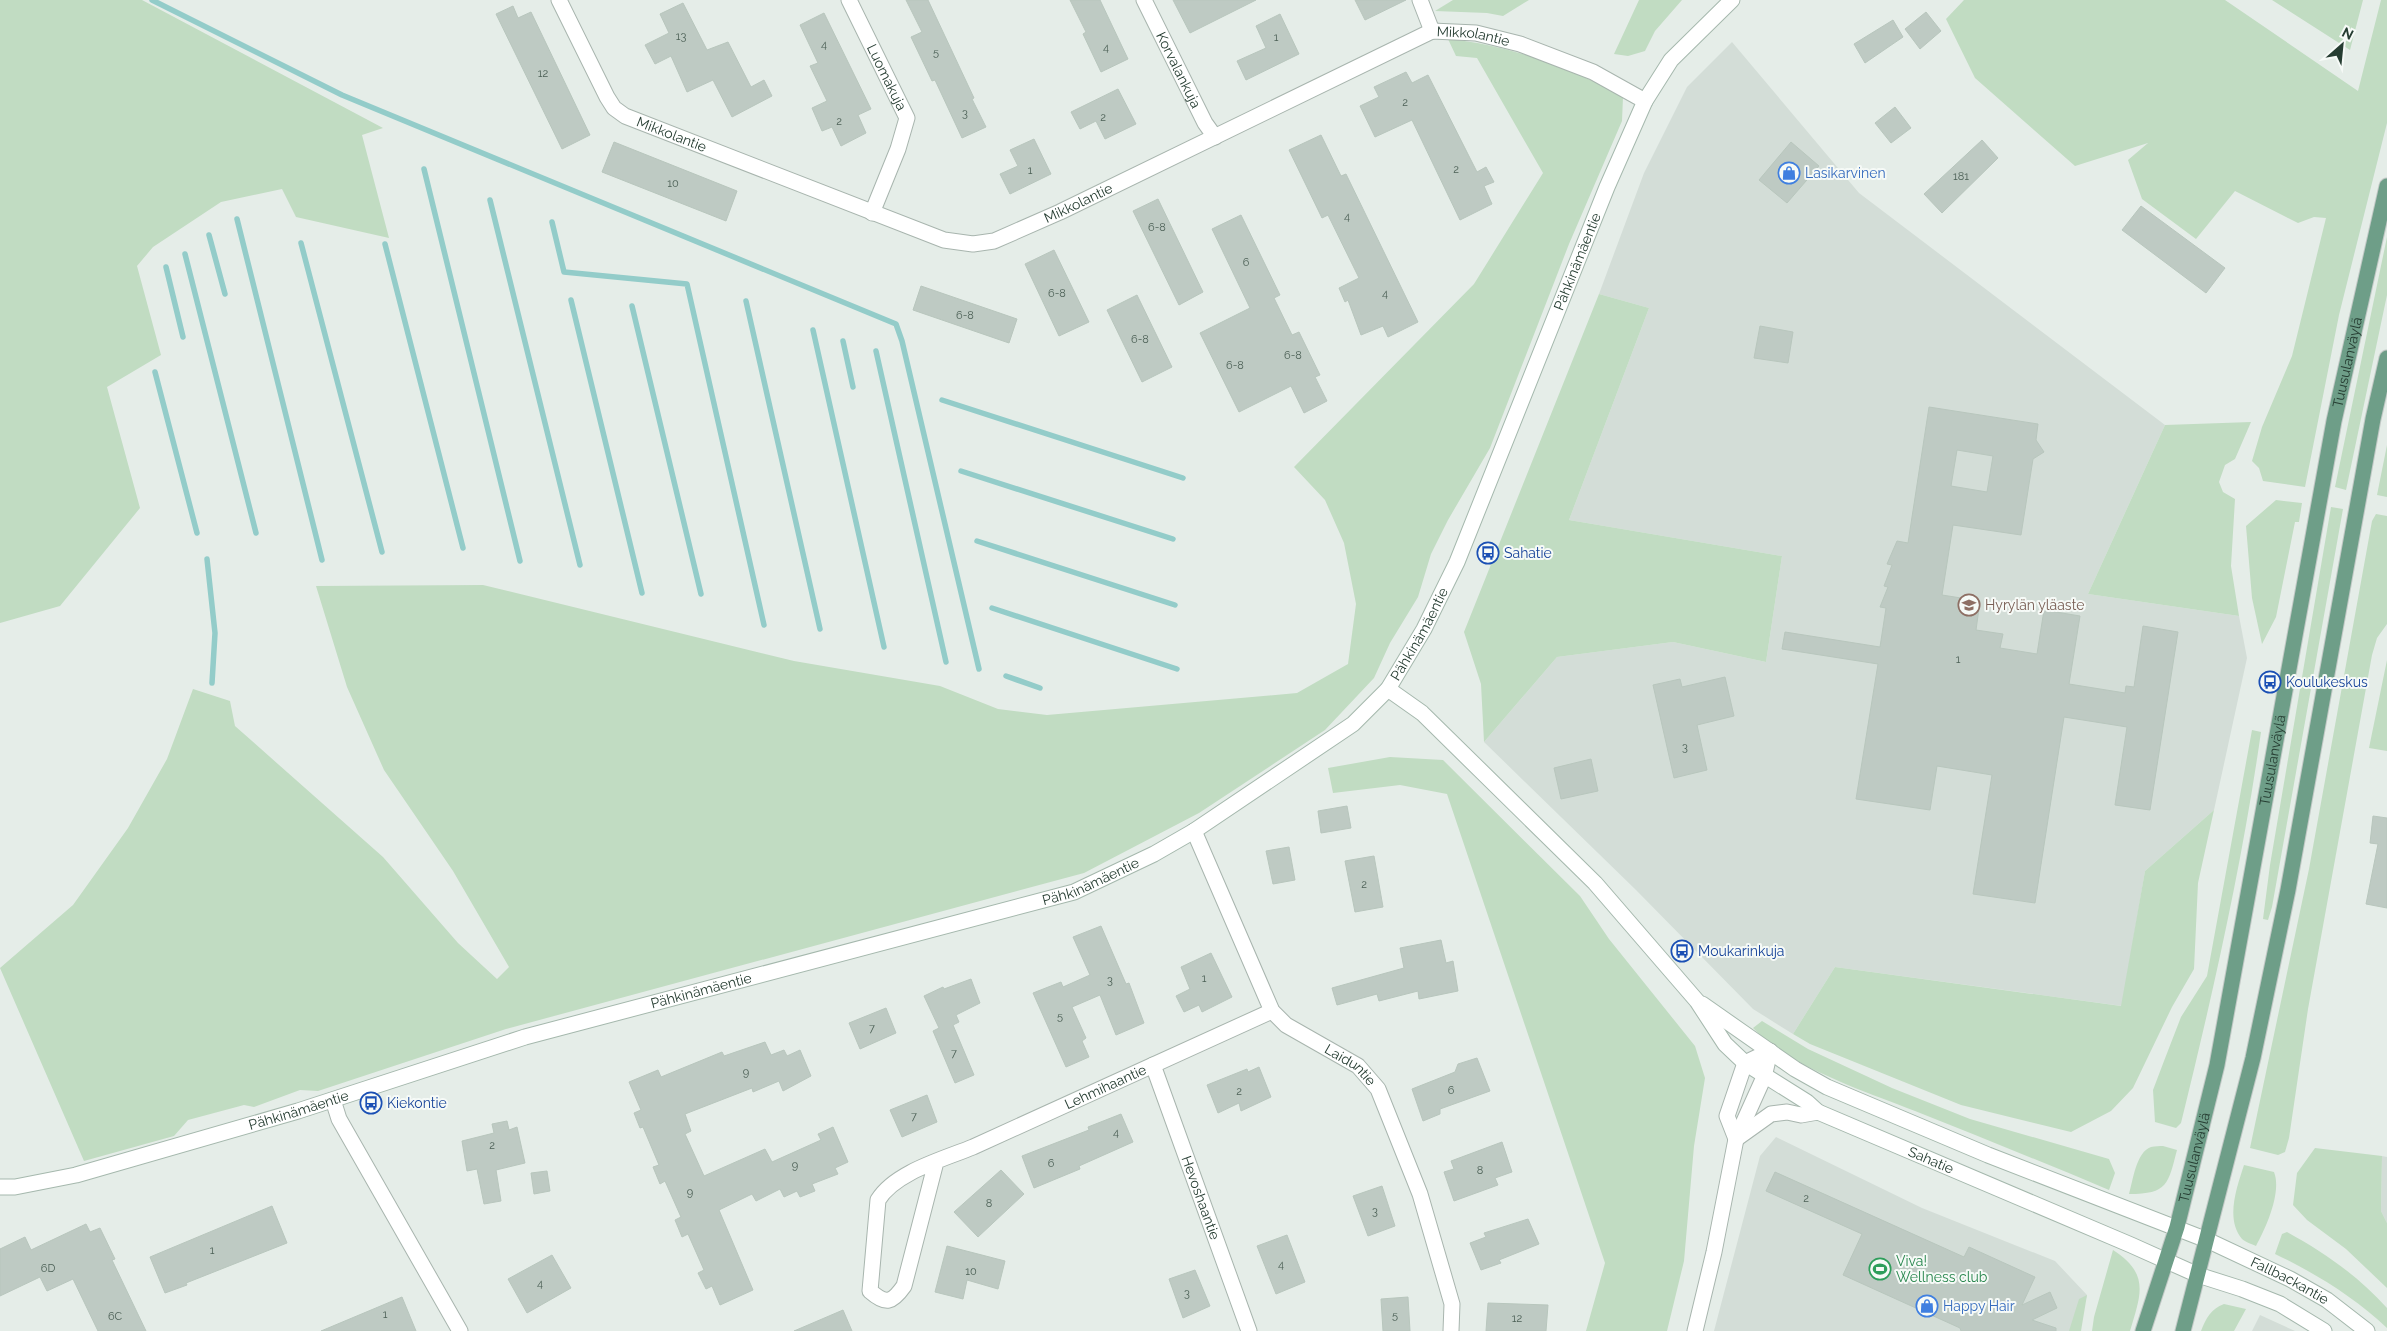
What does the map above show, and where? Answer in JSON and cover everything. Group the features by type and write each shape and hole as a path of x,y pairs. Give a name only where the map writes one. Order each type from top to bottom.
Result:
{"main road":[{"name":"Tuusulanväylä","path":"2143,1331 2177,1227 2217,1065 2334,421 2387,186"},
{"path":"2184,1331 2253,1058 2288,890 2373,419 2387,358"}],"street":[{"name":"Mikkolantie","path":"559,0 607,98 614,108 625,116 944,240 973,244 994,241 1060,212 1432,31 1476,33 1520,44 1593,72 1645,101"},
{"name":"Luomakuja","path":"849,0 907,118 898,149 872,213"},
{"name":"Korvalankuja","path":"1144,0 1205,123 1215,137"},
{"path":"1420,0 1432,31"},
{"name":"Pähkinämäentie","path":"0,1187 15,1187 76,1175 333,1100 525,1037 1074,892 1154,854 1194,831 1353,724 1388,689 1424,629 1457,562 1607,186 1645,101 1671,60 1732,0"},
{"name":"Sahatie","path":"1388,689 1422,713 1564,850 1595,882 1697,1001 1725,1044 1745,1063 1764,1077 1808,1102 1818,1112 2198,1275"},
{"name":"Laiduntie","path":"1194,831 1272,1011 1286,1025 1358,1066 1378,1089 1420,1194 1452,1304 1451,1331"},
{"name":"Sahatie","path":"1697,1001 1811,1078 1876,1109 1988,1156 2207,1240"},
{"name":"Lehmihaantie","path":"936,1162 904,1286 895,1299 889,1301 878,1298 870,1291 878,1200 885,1188 902,1177 1272,1011"},
{"path":"1736,1139 1727,1116 1745,1063 1770,1052"},
{"path":"1695,1331 1714,1252 1727,1176 1736,1139 1764,1077 1770,1052"},
{"name":"Hevoshaantie","path":"1153,1065 1249,1331"},
{"path":"333,1100 339,1119 460,1331"},
{"path":"1736,1139 1771,1114 1787,1112 1801,1115 1818,1112"},
{"name":"Fallbackantie","path":"2207,1240 2290,1279 2320,1296 2367,1331"},
{"name":"Fallbackantie","path":"2198,1275 2280,1304 2324,1331"}],"shaded area":[{"name":"Hyrylän yläaste","path":"1732,42 1859,193 2165,425 2088,594 2239,616 2247,658 2214,810 2145,871 2122,1006 1835,967 1793,1034 1753,1009 1636,890 1484,742 1557,657 1673,642 1766,662 1782,556 1569,520 1649,308 1599,294 1644,173 1687,87"},
{"path":"1776,1137 1922,1208 2055,1261 2087,1295 2077,1331 1714,1331 1760,1156"},
{"path":"2382,1156 2387,1157 2387,1223 2381,1211"},
{"path":"2260,1315 2295,1331 2252,1331"}],"green space":[{"path":"0,0 142,0 383,128 362,135 389,238 296,217 282,189 221,202 153,247 137,266 161,355 107,387 140,508 60,606 0,623"},
{"path":"1453,0 1529,0 1503,16 1487,13 1435,11"},
{"path":"1639,0 1682,0 1655,31 1645,51 1628,56 1614,54"},
{"path":"1964,0 2225,0 2358,91 2381,0 2387,0 2387,123 2339,315 2305,487 2263,481 2259,468 2252,461 2262,427 2292,356 2326,218 2314,217 2298,223 2235,191 2196,239 2142,199 2128,160 2148,143 2075,166 1975,78 1946,19"},
{"path":"2272,0 2363,0 2350,50"},
{"path":"1448,39 1494,46 1516,52 1582,76 1623,97 1622,121 1569,244 1490,448 1448,520 1431,554 1418,597 1390,643 1374,678 1325,730 1199,813 1084,873 506,1029 318,1091 300,1090 254,1107 244,1105 188,1120 174,1136 84,1161 0,968 73,905 128,828 167,759 193,689 230,701 235,726 383,857 458,943 497,979 509,967 453,871 384,770 347,687 316,586 483,585 794,661 940,686 998,709 1047,715 1297,693 1348,664 1356,604 1344,543 1325,500 1294,467 1474,284 1543,173 1477,58 1456,56"},
{"path":"2387,237 2387,295 2346,490 2335,487"},
{"path":"1599,294 1649,308 1569,520 1782,556 1766,662 1673,642 1557,657 1484,742 1481,684 1464,632"},
{"path":"2251,422 2235,459 2225,465 2219,482 2223,492 2235,499 2231,566 2239,616 2088,594 2165,425"},
{"path":"2387,445 2387,497 2377,495"},
{"path":"2276,500 2302,503 2299,522 2295,522 2276,617 2262,644 2252,598 2246,526"},
{"path":"2331,507 2343,509 2272,907 2268,920 2263,919 2270,865"},
{"path":"2376,514 2387,516 2387,624 2377,638 2372,655 2308,1009 2289,1138 2285,1152 2278,1155 2250,1148 2309,869 2372,521"},
{"path":"2387,660 2387,751 2369,748"},
{"path":"2252,730 2261,732 2236,880 2193,1074 2181,1123 2176,1128 2155,1122 2153,1090 2181,1017 2207,976"},
{"path":"1390,757 1443,760 1580,896 1609,939 1695,1046 1705,1078 1694,1146 1684,1261 1667,1331 1586,1331 1605,1263 1447,794 1400,785 1333,793 1328,768"},
{"path":"2214,810 2198,883 2194,969 2172,1007 2133,1088 2111,1111 2071,1132 1961,1105 1810,1044 1793,1034 1835,967 2121,1006 2145,871"},
{"path":"1762,1021 1808,1049 1892,1088 1970,1119 2109,1159 2115,1173 2109,1190 1808,1067 1769,1042 1753,1028"},
{"path":"2163,1146 2177,1150 2171,1171 2164,1185 2152,1192 2129,1194 2136,1168 2142,1155 2151,1147"},
{"path":"2315,1148 2382,1156 2381,1211 2387,1223 2387,1288 2346,1249 2307,1220 2293,1205 2297,1173"},
{"path":"2244,1165 2274,1172 2276,1180 2272,1210 2256,1246 2242,1239 2234,1222 2234,1203"},
{"path":"2287,1232 2340,1265 2376,1296 2387,1308 2387,1328 2334,1286 2275,1254 2282,1234"},
{"path":"2113,1250 2125,1259 2138,1276 2140,1286 2137,1306 2130,1331 2092,1331 2094,1317"},
{"path":"2087,1295 2081,1331 2069,1331 2079,1299"},
{"path":"2224,1304 2246,1309 2234,1331 2201,1331 2210,1315"}],"building":[{"path":"906,0 928,0 986,127 962,138 935,80 932,81 911,37 922,32"},
{"path":"1070,0 1100,0 1128,59 1101,72 1083,34 1086,32"},
{"path":"1173,0 1256,0 1190,33"},
{"path":"1355,0 1406,0 1365,20"},
{"path":"683,3 707,50 728,42 751,87 764,80 772,96 732,117 713,80 687,92 671,56 655,64 645,45 669,33 660,14"},
{"path":"513,6 518,18 531,12 590,135 562,149 496,14"},
{"path":"1926,12 1941,31 1920,49 1905,29"},
{"path":"824,13 871,109 858,115 866,133 841,146 832,127 822,131 812,108 827,101 810,66 818,63 800,25"},
{"path":"1280,14 1299,54 1246,80 1237,61 1266,48 1256,26"},
{"path":"1893,20 1903,37 1865,63 1854,44"},
{"path":"1406,72 1412,83 1428,75 1477,172 1486,167 1494,182 1484,186 1492,204 1460,220 1412,120 1375,137 1360,106 1379,97 1374,87"},
{"path":"1118,89 1136,124 1105,139 1096,121 1080,129 1071,112"},
{"path":"1895,107 1911,128 1891,143 1875,123"},
{"path":"1321,135 1341,176 1346,174 1418,322 1388,337 1383,326 1361,335 1348,300 1345,302 1339,288 1359,278 1328,215 1322,218 1289,150"},
{"path":"1034,139 1051,174 1010,194 1000,174 1018,166 1010,150"},
{"path":"1982,140 1998,158 1942,213 1924,194"},
{"path":"614,142 737,191 726,221 602,172"},
{"name":"Lasikarvinen","path":"1791,142 1819,166 1787,203 1759,180"},
{"path":"1158,199 1203,292 1179,305 1133,211"},
{"path":"2141,206 2225,268 2206,293 2122,230"},
{"path":"1241,215 1280,295 1274,298 1292,335 1299,332 1320,375 1315,377 1327,401 1304,413 1291,386 1239,412 1200,333 1250,308 1212,229"},
{"path":"1054,250 1089,322 1059,336 1025,264"},
{"path":"921,286 1017,319 1009,343 913,310"},
{"path":"1137,295 1172,367 1142,382 1107,310"},
{"path":"1760,326 1793,332 1788,363 1754,358"},
{"path":"1929,407 2038,424 2036,440 2044,452 2033,459 2021,535 1953,525 1942,595 1980,601 1976,630 2003,634 2000,648 2037,654 2044,610 2080,616 2069,684 2125,693 2126,686 2134,687 2143,626 2178,632 2150,810 2115,805 2127,727 2064,717 2035,903 1973,894 1992,775 1937,766 1930,810 1856,799 1878,664 1782,649 1785,632 1880,647 1886,608 1880,607 1888,587 1884,586 1892,565 1887,564 1897,541 1908,543","holes":["1957,450 1993,456 1987,492 1951,486"]},
{"path":"1725,677 1734,716 1697,725 1707,770 1674,778 1653,685 1680,679 1682,687"},
{"path":"1591,759 1598,791 1561,799 1554,768"},
{"path":"1347,806 1351,828 1321,833 1318,811"},
{"path":"2373,816 2387,818 2387,908 2366,904 2378,844 2370,843"},
{"path":"1289,847 1295,880 1273,884 1266,851"},
{"path":"1374,856 1383,907 1355,912 1345,861"},
{"path":"1101,926 1126,984 1129,983 1144,1023 1116,1035 1100,995 1072,1007 1086,1038 1082,1041 1089,1057 1066,1067 1033,993 1061,982 1063,987 1090,975 1073,937"},
{"path":"1441,940 1446,963 1453,961 1458,991 1419,999 1418,991 1379,1001 1377,994 1337,1005 1332,988 1404,968 1400,948"},
{"path":"1211,953 1232,997 1202,1012 1199,1005 1184,1012 1176,996 1190,989 1181,967"},
{"path":"971,979 980,1003 956,1015 959,1022 953,1025 974,1075 955,1083 933,1031 939,1028 924,996 943,987 944,989"},
{"path":"886,1008 896,1033 860,1049 849,1023"},
{"path":"765,1042 771,1055 784,1050 787,1056 800,1050 811,1076 783,1091 779,1081 753,1092 752,1088 685,1114 691,1131 685,1134 704,1176 765,1149 772,1162 821,1140 818,1134 833,1127 848,1162 835,1168 838,1174 812,1184 815,1191 800,1197 797,1191 784,1197 780,1189 756,1201 752,1194 719,1210 753,1290 720,1305 712,1286 706,1289 698,1273 704,1270 688,1234 682,1237 675,1220 681,1217 665,1181 660,1184 653,1167 659,1165 643,1127 640,1128 634,1113 641,1110 629,1082 658,1070 661,1077 722,1052 724,1056"},
{"path":"1477,1058 1490,1091 1440,1109 1440,1114 1423,1121 1412,1089 1455,1072 1458,1064"},
{"path":"1259,1067 1271,1097 1241,1111 1239,1103 1218,1113 1207,1085 1247,1069 1248,1072"},
{"path":"927,1095 937,1122 902,1137 890,1110"},
{"path":"1121,1114 1133,1142 1079,1166 1080,1169 1034,1188 1022,1156 1089,1130 1088,1127"},
{"path":"507,1121 509,1130 517,1127 525,1163 496,1170 501,1201 484,1204 477,1169 467,1171 462,1141 494,1133 492,1124"},
{"path":"1502,1142 1512,1172 1495,1178 1498,1185 1454,1201 1444,1172 1454,1169 1451,1161"},
{"path":"1001,1170 1024,1194 978,1237 954,1212"},
{"path":"547,1171 550,1191 534,1194 531,1173"},
{"path":"1775,1172 1964,1257 1969,1247 2035,1277 2022,1305 2050,1292 2057,1308 2032,1320 2056,1328 2056,1331 1961,1331 1960,1328 1843,1275 1862,1234 1766,1191"},
{"path":"1382,1186 1395,1226 1368,1236 1353,1196"},
{"path":"272,1206 287,1243 165,1293 150,1257"},
{"path":"1528,1219 1539,1244 1499,1260 1501,1263 1481,1270 1470,1243 1486,1237 1484,1233"},
{"path":"86,1224 90,1232 100,1228 115,1259 112,1260 146,1331 98,1331 73,1279 47,1291 40,1277 0,1296 0,1249 25,1237 31,1250"},
{"path":"1287,1235 1305,1282 1276,1294 1257,1246"},
{"path":"947,1246 1005,1261 998,1289 967,1280 963,1299 935,1292"},
{"path":"552,1255 571,1288 527,1313 508,1279"},
{"path":"1195,1270 1210,1306 1183,1318 1169,1279"},
{"path":"402,1297 416,1331 321,1331"},
{"path":"1408,1297 1410,1331 1383,1331 1381,1299"},
{"path":"1488,1303 1548,1305 1546,1331 1486,1331"},
{"path":"843,1310 852,1331 794,1331"}],"waterway":[{"path":"152,0 342,95 896,324 902,341 979,669"},
{"path":"424,169 520,561"},
{"path":"490,200 580,565"},
{"path":"237,219 322,560"},
{"path":"552,222 564,272 687,284 764,625"},
{"path":"209,235 225,294"},
{"path":"301,243 382,552"},
{"path":"385,244 463,548"},
{"path":"185,254 256,533"},
{"path":"166,267 183,337"},
{"path":"571,300 642,593"},
{"path":"746,301 820,629"},
{"path":"632,306 701,594"},
{"path":"813,330 884,647"},
{"path":"843,341 853,387"},
{"path":"876,351 946,662"},
{"path":"155,372 197,533"},
{"path":"942,400 1183,478"},
{"path":"961,471 1173,539"},
{"path":"977,541 1175,605"},
{"path":"207,559 215,633 212,683"},
{"path":"992,608 1177,669"},
{"path":"1006,676 1040,688"}],"place":[{"name":"Lasikarvinen","path":"1789,173"},
{"name":"Sahatie","path":"1488,553"},
{"name":"Hyrylän yläaste","path":"1969,605"},
{"name":"Koulukeskus","path":"2270,682"},
{"name":"Moukarinkuja","path":"1682,951"},
{"name":"Kiekontie","path":"371,1103"},
{"name":"Viva! Wellness club","path":"1880,1269"},
{"name":"Happy Hair","path":"1927,1306"}]}
